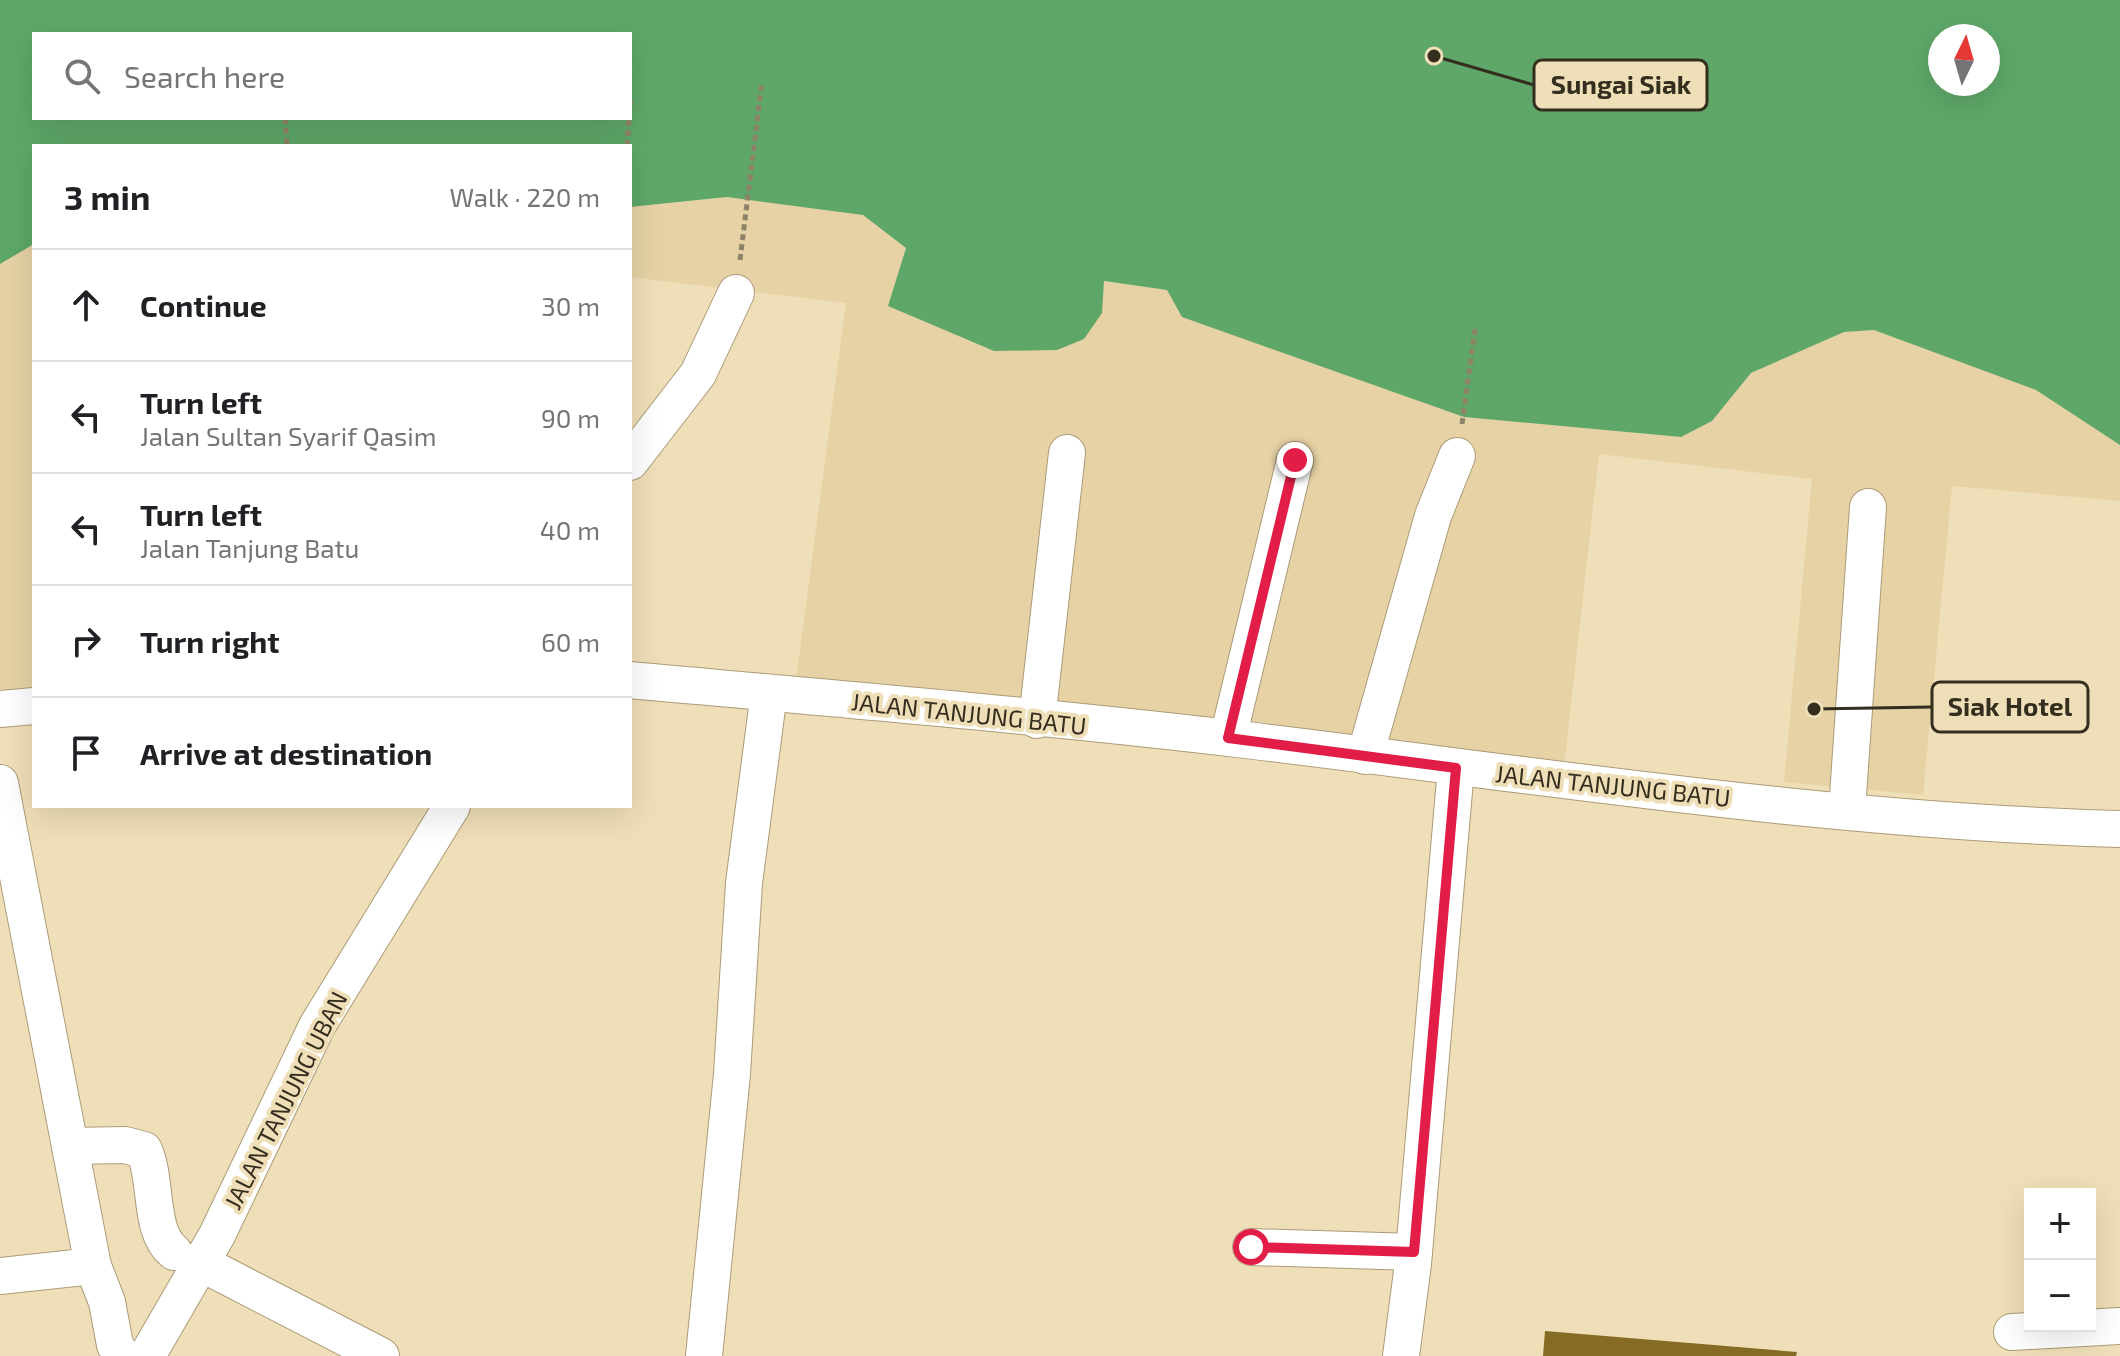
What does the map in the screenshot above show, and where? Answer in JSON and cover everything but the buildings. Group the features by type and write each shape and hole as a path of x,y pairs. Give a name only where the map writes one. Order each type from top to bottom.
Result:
{"street":[{"path":"632,459 698,374 736,293"},
{"path":"1037,720 1067,453"},
{"path":"1365,756 1433,516 1457,456"},
{"path":"1228,738 1295,460"},
{"path":"1847,810 1868,507"},
{"name":"JALAN TANJUNG BATU","path":"632,680 1228,738 1456,768 1986,825 2120,829"},
{"path":"704,1356 732,1074 744,883 769,693"},
{"path":"0,709 32,706"},
{"path":"1401,1356 1414,1252 1456,768"},
{"path":"0,783 93,1266 107,1302 115,1345 122,1356"},
{"name":"JALAN TANJUNG UBAN","path":"147,1356 191,1259 317,1026 451,808"},
{"path":"70,1146 125,1145 144,1150 152,1168 157,1223 164,1244 381,1356"},
{"path":"1251,1247 1414,1252"},
{"path":"0,1276 93,1266"},
{"path":"2012,1332 2120,1326"}],"path":[{"path":"736,293 762,82"},
{"path":"285,120 287,144"},
{"path":"627,144 629,120"},
{"path":"1457,456 1475,329"}],"shaded area":[{"path":"0,0 2120,0 2120,445 2036,390 1874,330 1844,332 1751,373 1712,421 1681,437 1464,417 1182,317 1167,290 1104,281 1102,313 1084,339 1057,350 994,351 888,306 906,248 863,215 727,197 632,207 632,144 32,144 32,245 0,264"},
{"path":"727,197 864,215 906,248 1102,313 1104,281 1167,290 1464,417 1681,437 1712,421 1751,373 1844,332 1875,330 2036,390 2120,445 2120,501 1952,486 1923,795 1784,782 1812,479 1599,454 1562,784 794,695 846,303 632,277 632,207"},
{"path":"32,245 32,710 0,714 0,264"}],"place":[{"name":"Sungai Siak","path":"1434,56"},
{"name":"Siak Hotel","path":"1814,709"}],"route":[{"path":"1251,1247 1414,1252 1456,768 1228,738 1295,460"}]}
